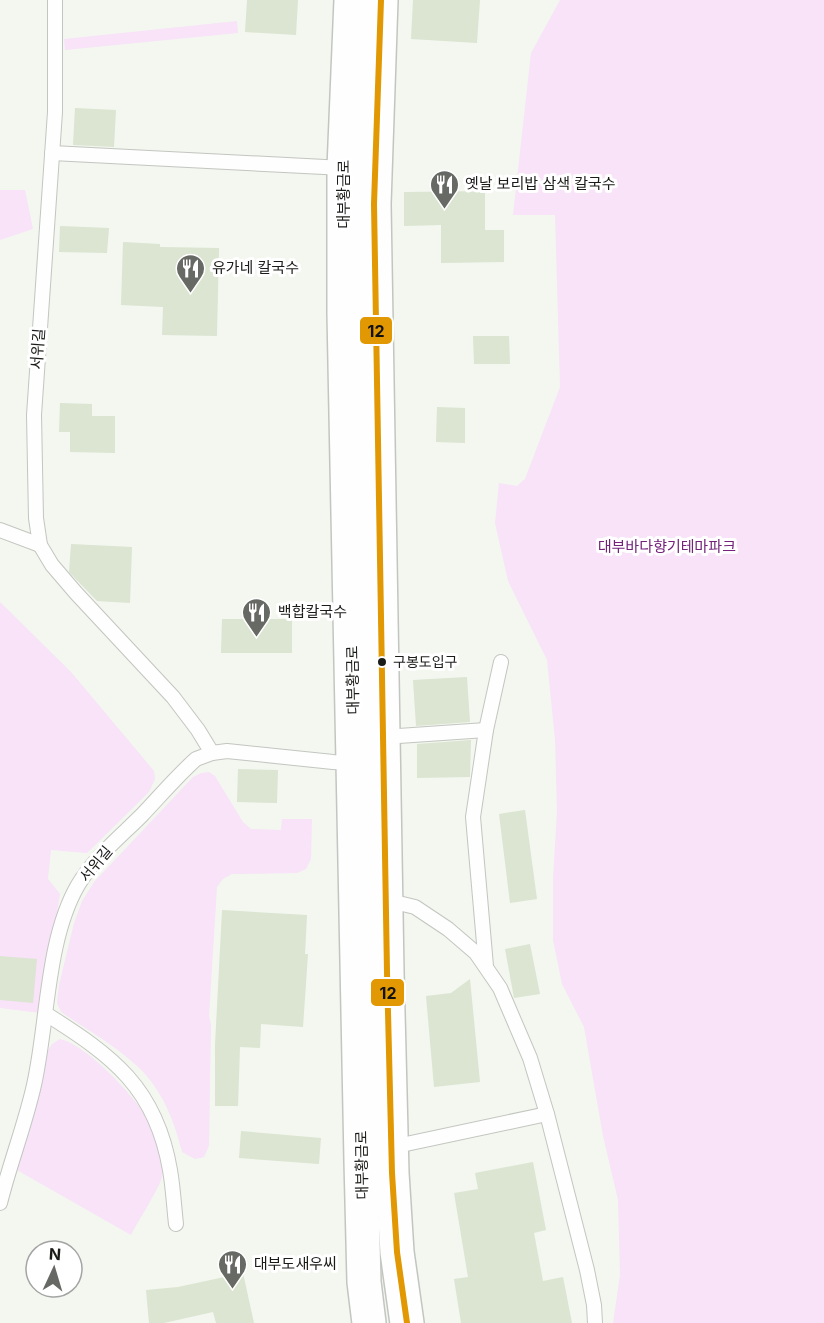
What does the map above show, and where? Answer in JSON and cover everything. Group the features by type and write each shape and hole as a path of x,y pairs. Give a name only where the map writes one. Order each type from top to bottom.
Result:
{"main road":[{"name":"대부황금로","path":"351,0 344,168 344,314 372,758 386,900 397,1252 407,1323"},
{"name":"대부황금로","path":"369,1323 364,1282 372,758 374,204 381,0"}],"lane":[{"name":"서위길","path":"56,0 55,112 34,415 36,518 40,544 52,565 76,593 173,696 212,753"},
{"path":"52,153 344,168"},
{"path":"0,530 40,544"},
{"path":"486,968 473,817 486,730 501,662"},
{"path":"372,758 486,730"},
{"name":"서위길","path":"0,1203 9,1167 28,1111 61,931 78,885 94,862 144,813 183,770 196,759 212,753 227,751 333,762 372,758"},
{"path":"386,900 415,906 448,929 469,947 500,988 530,1058 547,1114 587,1270 595,1323"},
{"path":"46,1014 98,1050 120,1068 142,1092 164,1142 170,1170 176,1224"},
{"name":"대부황금로","path":"392,1147 547,1114"}],"green space":[{"name":"대부바다향기테마파크","path":"560,0 824,0 824,1323 613,1323 620,1275 618,1200 603,1136 584,1027 562,984 553,940 553,879 557,811 555,740 547,660 508,581 495,523 499,483 517,486 525,479 560,387 555,215 513,215 531,53"},
{"path":"237,21 238,33 65,50 64,39"},
{"path":"0,190 25,190 33,229 0,240"},
{"path":"0,602 71,672 154,771 155,779 149,792 87,853 51,850 48,879 60,894 40,1013 0,1008"},
{"path":"209,772 215,776 243,822 251,829 281,830 282,819 312,819 311,859 306,869 297,873 232,874 223,879 217,887 209,1016 211,1025 209,1146 204,1157 195,1159 182,1152 167,1108 145,1074 110,1045 61,1012 57,1003 74,923 82,901 94,882 193,777"},
{"path":"60,1039 84,1051 123,1087 144,1112 155,1135 161,1158 162,1177 131,1235 15,1169 36,1106 47,1052 52,1044"}],"building":[{"path":"247,0 298,0 296,35 245,32"},
{"path":"413,0 480,0 477,43 411,39"},
{"path":"75,108 116,110 114,147 73,145"},
{"path":"485,191 485,230 504,230 504,262 441,263 441,225 404,226 404,192"},
{"path":"60,226 109,228 107,253 59,252"},
{"path":"123,242 160,244 160,247 219,248 217,336 162,335 163,307 121,305"},
{"path":"473,336 509,336 510,364 474,364"},
{"path":"60,403 92,404 92,416 115,416 115,453 70,452 70,432 59,432"},
{"path":"437,407 465,408 465,443 436,442"},
{"path":"71,544 132,547 130,603 97,601 69,572"},
{"path":"222,619 292,619 292,653 221,653"},
{"path":"467,677 470,722 416,726 413,680"},
{"path":"471,740 470,777 417,778 417,744"},
{"path":"238,769 278,770 277,803 237,802"},
{"path":"525,810 537,899 510,903 499,814"},
{"path":"222,910 307,915 305,954 308,954 303,1027 261,1024 260,1048 240,1047 238,1106 215,1106 215,1045"},
{"path":"530,944 540,994 514,998 505,949"},
{"path":"0,956 37,959 33,1003 0,1000"},
{"path":"470,979 480,1082 434,1087 426,996 451,993"},
{"path":"241,1131 321,1138 319,1164 239,1158"},
{"path":"533,1162 546,1230 534,1233 543,1281 563,1277 572,1323 461,1323 454,1279 468,1277 454,1193 478,1189 475,1173"},
{"path":"243,1273 254,1323 216,1323 213,1312 164,1323 149,1323 146,1290 178,1287"}],"transit line":[{"name":"12","path":"381,0 374,204 387,972 392,1173 397,1252 407,1323"}],"place":[{"name":"옛날 보리밥 삼색 칼국수","path":"444,210"},
{"name":"유가네 칼국수","path":"191,294"},
{"name":"백합칼국수","path":"257,638"},
{"name":"구봉도입구","path":"382,662"},
{"name":"대부도새우씨","path":"233,1290"}]}
